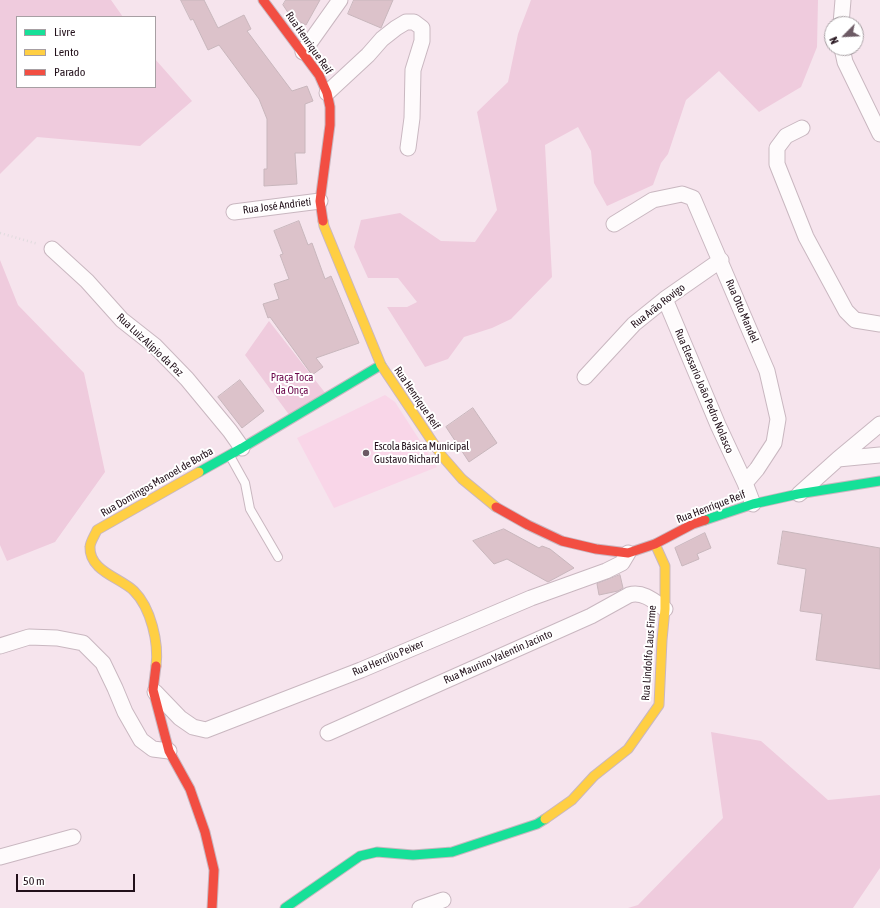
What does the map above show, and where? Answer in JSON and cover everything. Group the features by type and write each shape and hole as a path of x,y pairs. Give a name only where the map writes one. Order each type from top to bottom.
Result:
{"street":[{"name":"Rua Henrique Reif","path":"263,0 319,75 327,93 330,107 330,125 320,201 324,226 381,365 405,404 442,456 462,479 491,504 528,525 562,541 628,553 655,544 693,524 753,504 798,494 880,481"},
{"path":"303,52 340,0"},
{"path":"842,16 843,0"},
{"path":"327,93 382,39 406,22 414,22 422,28 422,41 413,70 412,118 408,148"},
{"path":"844,56 845,62 880,134"},
{"path":"802,128 786,136 777,148 777,164 806,237 846,311 855,320 880,324"},
{"name":"Rua Otto Mandel","path":"614,224 653,200 682,194 693,198 721,260 767,371 778,418 774,443 745,483"},
{"name":"Rua José Andrieti","path":"234,212 320,201"},
{"name":"Rua Luiz Alípio da Paz","path":"52,248 87,281 122,320 155,346 187,379 230,431 236,451"},
{"name":"Rua Arão Rovigo","path":"585,377 634,324 665,299 721,260"},
{"name":"Rua Elessario João Pedro Nolasco","path":"665,299 718,425 745,483"},
{"name":"Rua Domingos Manoel de Borba","path":"212,908 214,870 205,832 190,789 169,751 153,690 157,657 155,635 148,612 134,591 102,570 93,560 90,547 97,530 236,451 381,365"},
{"path":"798,494 880,424"},
{"path":"838,459 880,455"},
{"path":"745,483 753,504"},
{"name":"Rua Lindolfo Laus Firme","path":"285,908 360,856 377,852 414,855 452,852 538,824 572,800 594,776 628,749 659,704 665,609 665,566 655,544"},
{"name":"Rua Hercílio Peixer","path":"153,690 180,718 193,727 206,730 362,670 532,598 606,571 622,563 628,553"},
{"name":"Rua Maurino Valentin Jacinto","path":"328,733 591,616 629,595 636,593 646,596 665,609"},
{"path":"0,646 29,637 57,638 83,643 103,663 125,712 141,740 153,749 169,751"},
{"path":"0,857 73,837"},
{"path":"420,908 443,900"}],"lane":[{"path":"236,451 245,483 250,509 278,557"}],"path":[{"path":"0,233 52,248"}],"shaded area":[{"name":"Escola Básica Municipal Gustavo Richard","path":"385,395 395,402 437,467 334,508 297,438"}],"green space":[{"path":"0,0 111,0 122,16 16,16 16,88 156,88 156,60 192,101 140,146 37,137 0,174"},
{"path":"531,0 818,0 817,47 801,87 759,112 719,71 686,100 668,154 661,163 653,185 607,206 594,183 591,151 578,127 545,145 552,277 511,319 492,328 464,337 448,359 425,367 387,307 407,307 417,302 398,278 368,278 354,247 361,220 400,213 441,241 475,242 497,210 477,112 508,82 518,34"},
{"path":"0,260 18,305 84,373 105,472 55,542 7,561 0,545"},
{"name":"Praça Toca da Onça","path":"269,321 326,394 290,416 245,355"},
{"path":"711,732 761,741 828,800 880,795 880,868 853,908 628,908 638,905 723,818"}],"building":[{"path":"181,0 204,0 218,28 244,15 251,29 247,31 292,91 307,86 313,101 305,104 305,153 295,153 297,184 264,186 264,169 267,169 267,119 259,99 219,45 208,50 193,19 191,20"},
{"path":"286,0 320,0 306,25 291,17 283,5"},
{"path":"354,0 393,0 381,28 348,14"},
{"path":"299,221 308,245 312,243 325,279 331,276 359,343 316,358 323,367 312,375 270,317 268,318 263,304 279,299 274,284 289,279 280,255 283,254 274,231"},
{"path":"240,380 264,411 242,428 218,397"},
{"path":"473,408 497,443 469,462 446,427"},
{"path":"504,529 539,548 542,546 550,549 574,568 548,582 507,559 494,564 473,541"},
{"path":"783,531 880,548 880,669 816,660 822,614 800,611 806,569 778,564"},
{"path":"705,533 711,548 697,554 699,559 682,566 675,548"},
{"path":"620,575 623,588 618,591 599,595 597,584"}],"traffic: fast":[{"path":"199,472 381,365"},
{"path":"705,520 753,504 798,494 880,481"},
{"path":"285,908 360,856 377,852 413,855 452,852 537,824 545,819"}],"traffic: slow":[{"path":"323,221 381,365 442,456 462,479 496,507"},
{"path":"156,666 157,657 155,637 145,607 134,591 100,568 91,555 90,545 97,530 199,472"},
{"path":"545,819 572,800 594,776 628,749 659,705 665,609 665,566 655,544"}],"traffic: jam":[{"path":"263,0 319,75 327,93 330,107 330,125 320,201 323,221"},
{"path":"496,507 528,525 562,541 596,549 628,553 655,544 693,524 705,520"},
{"path":"156,666 153,690 169,751 190,789 205,832 214,870 212,908"}],"place":[{"name":"Escola Básica Municipal Gustavo Richard","path":"366,453"}]}
